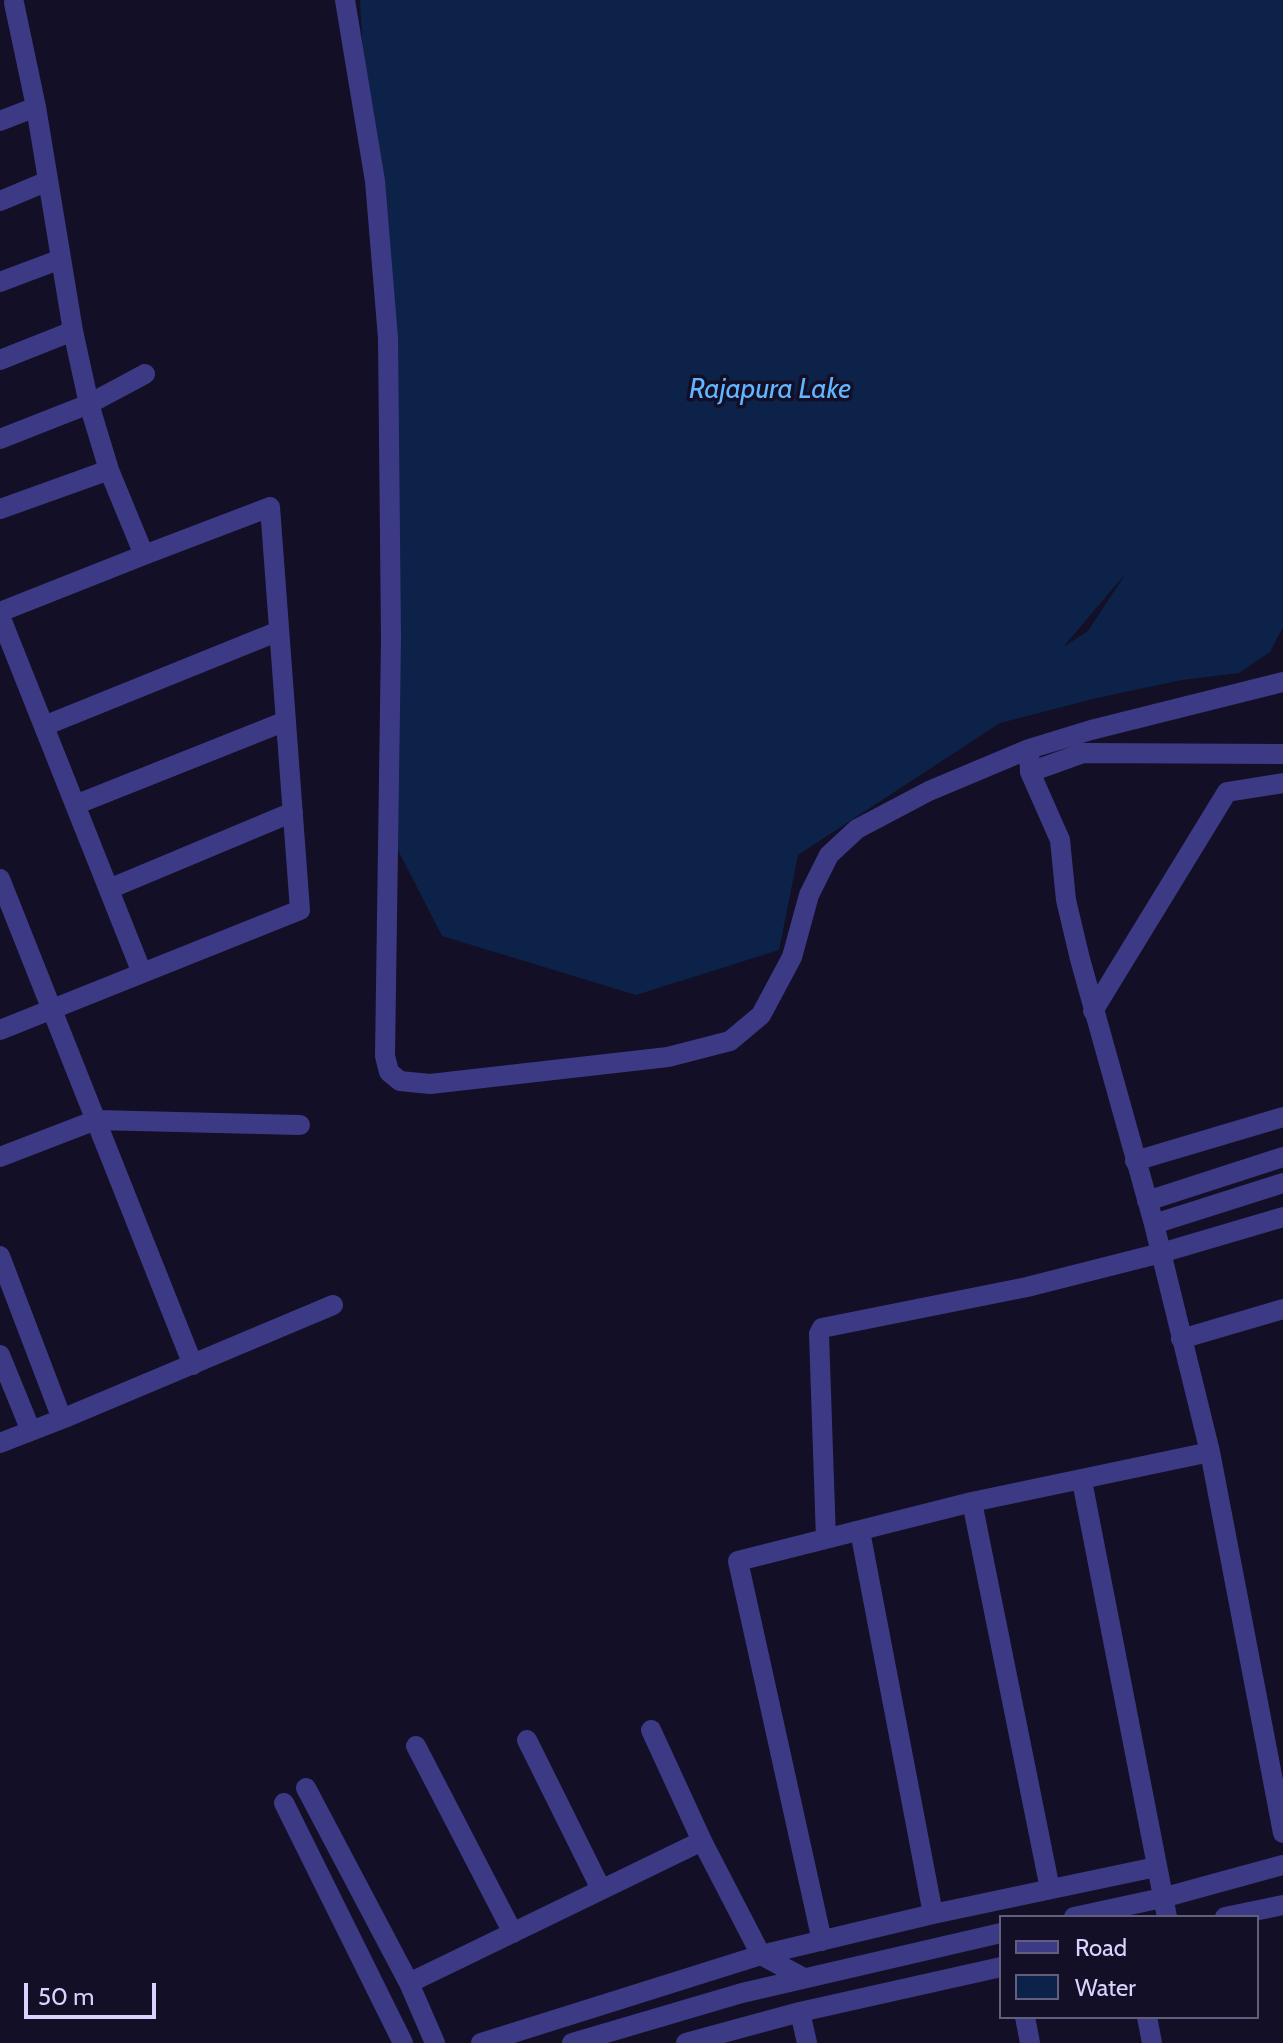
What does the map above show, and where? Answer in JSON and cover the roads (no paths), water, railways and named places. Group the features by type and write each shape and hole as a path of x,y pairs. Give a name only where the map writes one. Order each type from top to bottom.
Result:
{"street":[{"path":"345,0 375,181 388,338 391,638 385,1056 389,1072 400,1081 430,1084 668,1057 730,1041 761,1015 792,957 809,895 829,855 857,829 929,791 1029,749 1091,730 1283,682"},
{"path":"12,4 36,107 73,331 89,404 109,470 144,555"},
{"path":"0,121 36,107"},
{"path":"0,201 48,181"},
{"path":"0,282 61,259"},
{"path":"0,360 73,331"},
{"path":"0,439 89,404 145,374"},
{"path":"0,509 109,470"},
{"path":"0,1030 300,910 270,507 0,614 142,973"},
{"path":"44,726 279,631"},
{"path":"75,805 286,721"},
{"path":"1029,749 1030,772 1060,840 1066,900 1093,1011 1154,1224 1210,1452 1283,1833"},
{"path":"1030,772 1083,753 1283,754"},
{"path":"1093,1011 1227,792 1283,783"},
{"path":"109,889 293,812"},
{"path":"0,879 193,1365"},
{"path":"1135,1161 1283,1117"},
{"path":"0,1157 96,1120 300,1125"},
{"path":"1147,1201 1283,1157"},
{"path":"1154,1224 1283,1183"},
{"path":"826,1539 819,1334 822,1328 1027,1287 1161,1253 1283,1217"},
{"path":"0,1256 62,1419"},
{"path":"2,1435 31,1431 62,1419 333,1305"},
{"path":"1181,1339 1283,1309"},
{"path":"0,1355 31,1431"},
{"path":"822,1941 738,1561 972,1502 1210,1452"},
{"path":"1082,1481 1164,1907"},
{"path":"972,1502 1050,1889"},
{"path":"860,1531 933,1914"},
{"path":"651,1730 702,1841 761,1955 802,1977"},
{"path":"527,1740 601,1889"},
{"path":"416,1746 513,1933"},
{"path":"306,1788 409,1983 435,2043"},
{"path":"284,1803 403,2043"},
{"path":"409,1983 702,1841"},
{"path":"1092,1915 1164,1907 1283,1865"},
{"path":"481,2043 761,1955 933,1914 1156,1867"},
{"path":"1235,1915 1283,1905"},
{"path":"572,2043 802,1977 999,1933"},
{"path":"742,1993 761,1955"},
{"path":"686,2043 800,2012 999,1967"},
{"path":"800,2012 807,2043"},
{"path":"1025,2019 1030,2043"},
{"path":"1147,2019 1152,2043"}],"water":[{"name":"Rajapura Lake","path":"360,0 1283,0 1283,627 1270,652 1239,673 1182,680 1000,723 798,855 779,950 636,995 442,936 382,819 390,565","holes":["1126,573 1088,631 1065,646"]}]}
